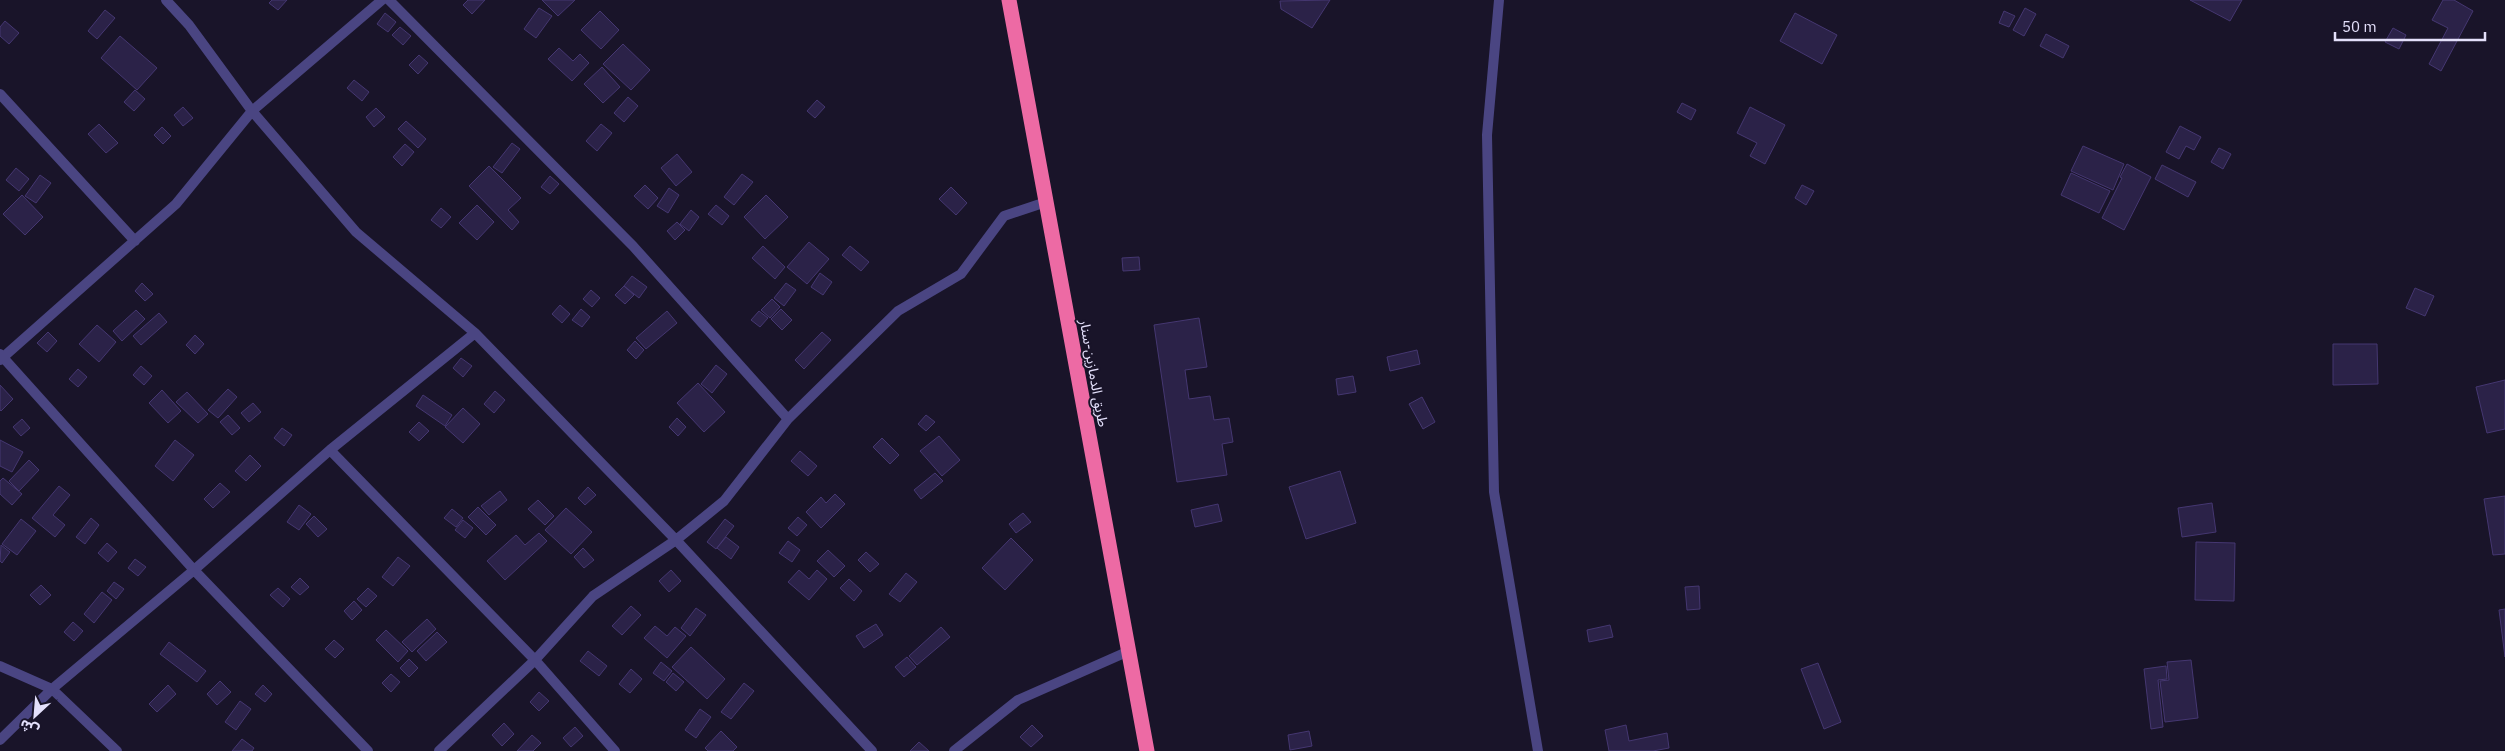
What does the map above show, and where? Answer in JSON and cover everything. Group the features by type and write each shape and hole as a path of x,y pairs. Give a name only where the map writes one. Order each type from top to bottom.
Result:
{"highway":[{"name":"طريق الدمازين-سنار","path":"1009,0 1147,751"}],"street":[{"path":"166,0 189,25 252,111 356,232 475,333 676,540 872,751"},
{"path":"368,751 194,570 1,357 176,204 252,111 382,0"},
{"path":"389,0 633,246 788,419"},
{"path":"1499,0 1487,135 1494,492 1538,751"},
{"path":"0,94 135,241"},
{"path":"439,751 535,660 593,596 676,540 724,501 788,419 898,311 961,274 1004,216 1046,202"},
{"path":"0,740 52,689 194,570 330,450 475,333"},
{"path":"330,450 535,660 615,751"},
{"path":"954,751 1018,700 1129,651"},
{"path":"0,666 52,689 117,751"}],"building":[{"path":"272,0 287,0 278,10 269,3"},
{"path":"468,0 485,0 472,14 463,5"},
{"path":"542,0 575,0 558,16"},
{"path":"1330,0 1312,28 1281,9 1280,1"},
{"path":"2190,0 2242,0 2230,21"},
{"path":"2443,0 2454,0 2473,11 2441,71 2429,64 2448,28 2432,20"},
{"path":"539,8 552,16 536,38 524,29"},
{"path":"2025,8 2036,14 2024,36 2013,30"},
{"path":"105,10 115,18 97,39 88,31"},
{"path":"600,11 619,30 601,49 581,30"},
{"path":"2004,11 2015,16 2009,27 1999,23"},
{"path":"385,13 396,22 388,32 377,24"},
{"path":"1795,13 1837,35 1822,64 1780,41"},
{"path":"5,21 19,33 9,44 0,36 0,27"},
{"path":"400,27 411,36 403,45 392,35"},
{"path":"2393,28 2406,35 2399,49 2385,42"},
{"path":"2046,34 2069,46 2063,58 2040,46"},
{"path":"120,36 157,68 137,90 101,58"},
{"path":"623,44 650,70 631,90 603,64"},
{"path":"559,48 573,61 580,54 589,63 572,81 548,59"},
{"path":"419,55 428,63 418,74 409,65"},
{"path":"602,67 620,87 603,103 584,84"},
{"path":"354,80 369,92 362,101 347,88"},
{"path":"135,90 145,99 134,111 124,102"},
{"path":"628,97 638,106 624,122 614,113"},
{"path":"817,100 825,107 815,118 807,111"},
{"path":"1682,103 1696,110 1691,120 1677,112"},
{"path":"183,107 193,118 183,126 174,115"},
{"path":"1750,107 1785,125 1765,164 1750,156 1757,143 1737,133"},
{"path":"376,108 385,117 374,127 366,117"},
{"path":"406,121 426,139 418,148 398,129"},
{"path":"99,124 118,143 106,153 88,134"},
{"path":"601,124 612,133 597,151 586,141"},
{"path":"2180,126 2201,137 2194,150 2186,146 2179,159 2166,152"},
{"path":"162,127 171,136 163,144 154,135"},
{"path":"512,143 520,149 502,173 493,167"},
{"path":"405,144 414,152 402,166 393,157"},
{"path":"2083,146 2124,164 2113,190 2071,171"},
{"path":"2219,148 2231,154 2223,169 2211,162"},
{"path":"677,154 692,172 676,186 661,168"},
{"path":"2127,164 2151,177 2124,230 2102,218"},
{"path":"2162,165 2196,182 2188,197 2155,179"},
{"path":"489,166 521,198 508,210 519,222 512,230 469,186"},
{"path":"16,168 29,179 19,191 6,180"},
{"path":"2071,173 2110,191 2099,213 2061,195"},
{"path":"742,174 753,182 734,205 724,197"},
{"path":"40,175 51,183 36,203 25,196"},
{"path":"550,176 559,184 550,194 541,187"},
{"path":"645,185 658,198 648,209 634,196"},
{"path":"1802,185 1814,191 1806,205 1795,198"},
{"path":"951,187 967,203 956,215 939,199"},
{"path":"669,188 679,195 668,213 657,206"},
{"path":"22,195 43,217 25,235 3,214"},
{"path":"766,195 788,217 765,239 744,217"},
{"path":"477,205 494,222 477,240 459,223"},
{"path":"716,205 729,216 722,225 708,214"},
{"path":"441,208 451,217 441,228 431,220"},
{"path":"691,210 699,217 689,231 680,224"},
{"path":"677,222 685,230 675,240 667,231"},
{"path":"809,242 829,259 807,284 787,267"},
{"path":"763,246 785,267 775,279 752,258"},
{"path":"850,246 869,262 861,271 842,255"},
{"path":"1139,257 1140,270 1123,271 1122,258"},
{"path":"820,273 832,282 823,295 811,287"},
{"path":"632,276 647,287 639,298 624,286"},
{"path":"142,283 153,294 145,301 135,291"},
{"path":"786,283 796,290 784,306 774,298"},
{"path":"624,286 634,295 625,304 615,295"},
{"path":"2415,288 2434,296 2425,316 2406,308"},
{"path":"591,290 600,298 592,307 583,299"},
{"path":"772,299 780,307 770,318 761,310"},
{"path":"560,305 570,314 562,323 552,314"},
{"path":"581,309 590,317 582,327 572,320"},
{"path":"781,309 792,320 782,330 771,319"},
{"path":"136,310 145,319 122,341 113,331"},
{"path":"667,311 677,323 646,349 636,338"},
{"path":"759,311 768,318 760,327 751,320"},
{"path":"159,313 167,322 141,345 133,336"},
{"path":"1199,318 1207,367 1185,370 1189,399 1210,396 1214,420 1229,418 1233,442 1222,444 1227,475 1177,482 1154,325"},
{"path":"97,325 116,342 99,362 79,344"},
{"path":"48,332 57,341 47,352 37,343"},
{"path":"822,332 831,340 804,369 795,360"},
{"path":"195,335 204,344 195,354 186,345"},
{"path":"635,341 644,350 636,359 627,350"},
{"path":"2333,344 2377,344 2378,384 2333,385"},
{"path":"1417,350 1420,364 1390,371 1387,357"},
{"path":"461,358 472,366 463,377 453,368"},
{"path":"716,365 727,374 712,393 701,384"},
{"path":"141,366 152,376 144,385 133,375"},
{"path":"78,369 87,377 78,387 69,379"},
{"path":"1353,376 1356,392 1338,395 1336,379"},
{"path":"2505,380 2505,429 2487,433 2476,387"},
{"path":"698,383 725,412 704,432 677,403"},
{"path":"0,385 13,399 1,411 0,410"},
{"path":"228,389 237,397 218,418 208,410"},
{"path":"162,390 181,411 168,423 149,403"},
{"path":"495,391 505,400 494,413 484,404"},
{"path":"187,392 208,414 198,423 176,402"},
{"path":"423,395 452,415 445,426 416,406"},
{"path":"1422,397 1435,422 1423,429 1409,404"},
{"path":"253,403 261,412 249,422 241,413"},
{"path":"463,408 480,424 463,443 445,427"},
{"path":"228,415 240,428 232,435 220,422"},
{"path":"926,415 935,422 926,431 918,424"},
{"path":"677,418 686,427 678,436 669,427"},
{"path":"22,419 30,428 21,436 13,427"},
{"path":"419,422 429,431 419,441 409,432"},
{"path":"282,428 292,435 284,446 274,438"},
{"path":"939,436 960,460 942,476 920,451"},
{"path":"882,438 899,455 890,464 873,447"},
{"path":"0,440 23,452 12,472 0,466"},
{"path":"175,440 194,455 173,481 155,466"},
{"path":"800,451 817,466 808,476 791,461"},
{"path":"250,455 261,466 246,481 235,471"},
{"path":"29,460 39,470 19,491 9,481"},
{"path":"1340,471 1356,523 1306,539 1289,487"},
{"path":"935,473 943,481 921,499 914,490"},
{"path":"3,478 22,494 12,505 0,494 0,481"},
{"path":"220,483 230,492 213,508 204,499"},
{"path":"59,486 70,495 53,515 65,525 55,537 32,518"},
{"path":"588,487 596,495 585,505 578,498"},
{"path":"500,491 507,500 489,515 481,506"},
{"path":"835,494 845,504 821,528 806,512 821,497 826,503"},
{"path":"2505,496 2505,554 2493,555 2484,499"},
{"path":"538,500 554,516 545,525 528,509"},
{"path":"2212,503 2216,532 2182,537 2178,508"},
{"path":"1218,504 1222,521 1195,527 1191,510"},
{"path":"299,505 311,514 299,530 287,522"},
{"path":"478,507 496,525 486,535 468,517"},
{"path":"566,508 592,532 571,554 545,530"},
{"path":"452,509 463,518 456,527 444,518"},
{"path":"1023,513 1031,522 1016,533 1009,524"},
{"path":"314,516 327,529 318,537 306,524"},
{"path":"798,517 807,525 797,536 788,528"},
{"path":"91,518 99,525 85,544 76,537"},
{"path":"21,519 36,531 17,555 2,544"},
{"path":"725,519 734,526 716,549 707,542"},
{"path":"463,520 473,528 465,538 455,530"},
{"path":"539,533 547,541 505,580 487,561 516,535 525,545"},
{"path":"726,537 739,547 731,559 717,548"},
{"path":"1011,538 1033,560 1005,590 982,568"},
{"path":"788,541 800,550 792,562 779,553"},
{"path":"2196,542 2235,543 2234,601 2195,600"},
{"path":"107,543 117,552 108,562 98,553"},
{"path":"1,545 10,552 2,563 0,561"},
{"path":"583,548 594,560 584,568 574,557"},
{"path":"828,550 845,566 834,577 817,561"},
{"path":"866,552 879,564 870,572 858,560"},
{"path":"398,557 410,566 393,586 382,577"},
{"path":"135,559 146,567 138,576 128,568"},
{"path":"671,570 681,581 669,592 659,581"},
{"path":"799,570 809,579 817,570 827,579 809,600 788,582"},
{"path":"906,573 917,582 900,602 889,594"},
{"path":"300,578 309,587 300,595 291,587"},
{"path":"849,579 862,591 854,601 840,588"},
{"path":"114,582 124,589 116,599 107,591"},
{"path":"41,585 51,595 40,605 30,595"},
{"path":"1699,586 1700,609 1687,610 1685,587"},
{"path":"278,588 290,599 283,607 270,595"},
{"path":"368,588 377,596 366,607 357,599"},
{"path":"102,592 112,600 94,623 84,614"},
{"path":"354,601 362,610 352,620 344,611"},
{"path":"631,606 641,615 622,635 612,626"},
{"path":"696,608 706,615 690,636 681,628"},
{"path":"2505,609 2505,657 2499,610"},
{"path":"427,619 436,629 412,652 402,642"},
{"path":"73,622 83,631 74,641 64,632"},
{"path":"876,624 883,635 864,648 856,636"},
{"path":"1610,625 1613,637 1589,642 1587,630"},
{"path":"655,626 667,636 675,627 686,636 667,658 644,638"},
{"path":"941,627 950,637 917,665 909,656"},
{"path":"386,630 408,651 398,662 376,640"},
{"path":"437,632 447,642 426,661 417,651"},
{"path":"334,640 344,649 335,658 325,649"},
{"path":"169,642 206,671 197,682 160,654"},
{"path":"691,647 725,679 707,699 672,667"},
{"path":"588,651 607,666 599,676 580,661"},
{"path":"907,657 916,667 904,677 895,667"},
{"path":"409,659 418,668 409,677 400,668"},
{"path":"2191,660 2198,718 2165,722 2160,681 2169,680 2167,662"},
{"path":"661,662 672,671 664,681 653,673"},
{"path":"1818,663 1841,722 1824,729 1801,669"},
{"path":"2166,666 2167,679 2158,680 2163,727 2151,729 2144,669"},
{"path":"631,669 642,679 630,693 619,684"},
{"path":"673,673 684,682 676,691 666,682"},
{"path":"391,674 400,682 391,692 382,683"},
{"path":"220,681 231,692 217,705 207,694"},
{"path":"744,683 754,691 731,719 721,712"},
{"path":"168,685 176,694 157,712 149,704"},
{"path":"263,685 272,694 265,702 255,694"},
{"path":"539,692 549,701 539,711 530,702"},
{"path":"240,701 251,709 236,730 225,722"},
{"path":"700,709 711,717 696,738 685,730"},
{"path":"504,723 514,734 502,746 492,735"},
{"path":"1032,725 1043,736 1031,747 1020,737"},
{"path":"1626,725 1629,741 1667,733 1669,748 1653,751 1609,751 1605,730"},
{"path":"575,727 583,736 571,747 563,738"},
{"path":"721,731 737,747 733,751 708,751 705,748"},
{"path":"1309,731 1312,746 1290,750 1288,735"},
{"path":"532,735 541,743 533,751 517,751"},
{"path":"242,739 254,748 252,751 232,751"},
{"path":"919,742 929,751 910,751"}]}
